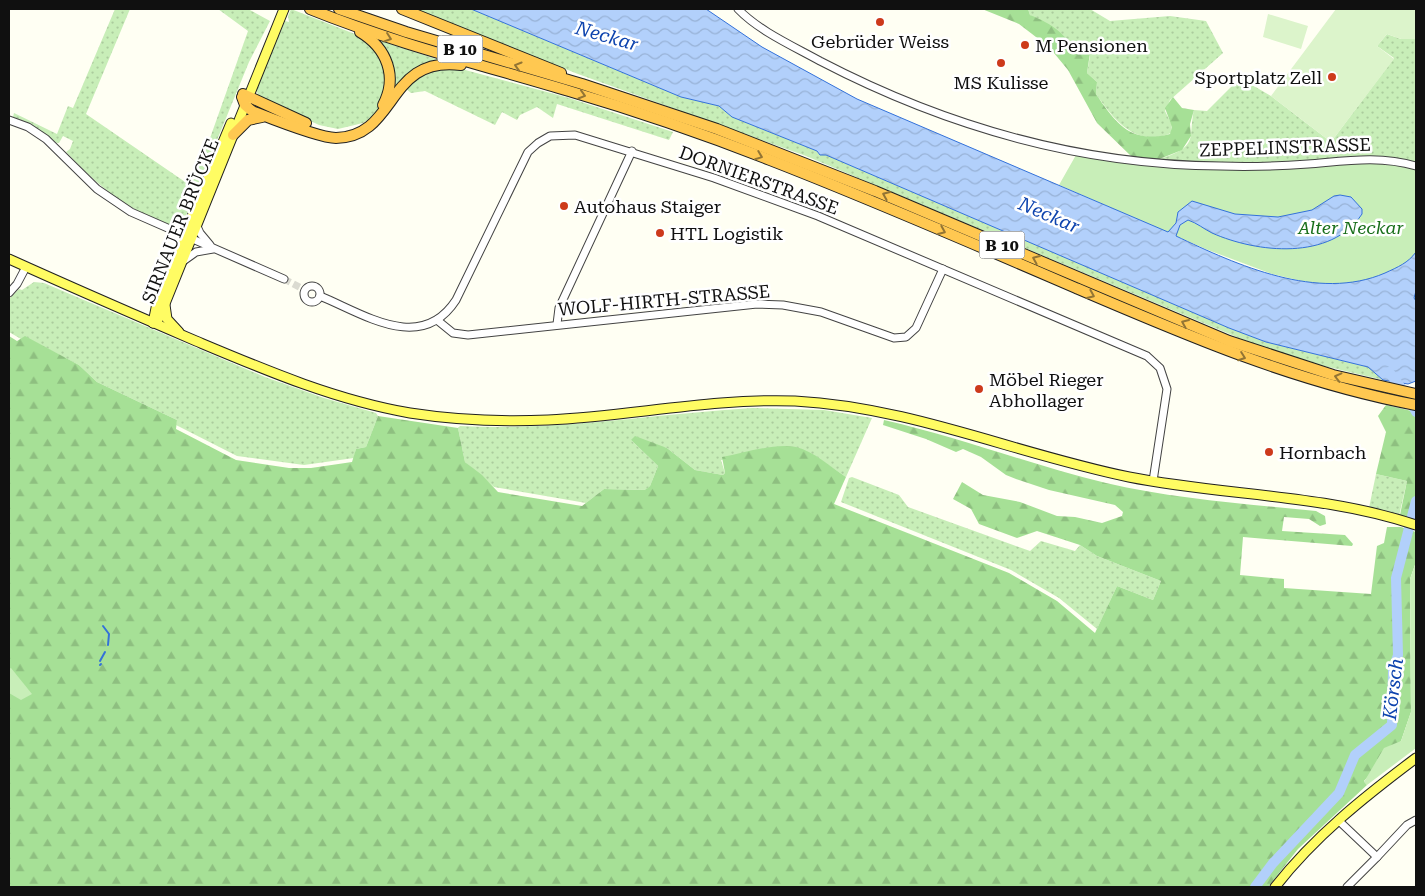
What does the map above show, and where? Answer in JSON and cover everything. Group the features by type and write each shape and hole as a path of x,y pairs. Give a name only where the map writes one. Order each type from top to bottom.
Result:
{"highway":[{"name":"B 10","path":"310,9 342,22 616,106 758,155 1260,364 1329,385 1416,405"},
{"name":"B 10","path":"339,9 422,37 582,84 717,129 816,167 1229,341 1301,366 1416,394"},
{"path":"402,9 554,69 582,84"},
{"path":"245,98 326,131 344,131 368,122 385,102 390,89 390,70 378,46 365,35 342,22"},
{"path":"245,98 252,111 322,136 336,138 351,136 372,124 405,82 422,68 445,63 485,67"},
{"path":"233,135 248,120 268,116"}],"main road":[{"name":"SIRNAUER BRÜCKE","path":"161,304 187,237 284,9"},
{"name":"SIRNAUER BRÜCKE","path":"153,322 180,264 187,237 196,224 233,135 245,98"},
{"path":"9,259 133,314 275,373 332,394 427,416 523,421 580,418 730,402 820,403 857,407 914,418 1069,462 1153,481 1334,505 1398,519 1416,525"},
{"path":"133,314 147,312 161,304 168,319 180,334"},
{"path":"1275,887 1300,857 1338,820 1416,758"}],"street":[{"name":"ZEPPELINSTRASSE","path":"738,9 748,19 806,53 893,96 989,131 1054,148 1116,158 1184,165 1272,166 1368,158 1416,166"},
{"path":"9,120 28,127 46,139 89,182 119,206 284,279"},
{"name":"DORNIERSTRASSE","path":"437,320 446,313 456,300 522,161 534,145 550,136 575,135 632,151 783,202 1139,352 1157,364 1164,377 1167,389 1153,481"},
{"path":"557,324 559,308 632,151"},
{"path":"196,224 202,237 214,249"},
{"path":"180,264 196,252 214,249"},
{"path":"9,293 17,284 26,267"},
{"name":"WOLF-HIRTH-STRASSE","path":"437,320 451,332 466,335 557,324 765,304 821,312 889,337 903,338 909,336 916,328 943,269"},
{"path":"320,296 397,327 422,326 437,320"},
{"path":"1338,820 1377,857"},
{"path":"1347,887 1407,826 1416,820"}],"green space":[{"path":"115,9 130,9 86,114 191,186 248,31 218,9 248,9 270,21 249,62 185,218 177,225 164,223 138,211 105,189 66,152 70,149 73,141 63,136 59,143 57,143 30,124 13,117 14,113 57,134 68,106 73,108"},
{"path":"291,9 360,36 373,45 387,72 382,104 373,116 363,123 338,129 319,125 258,96 256,87 285,21 289,22 288,16"},
{"path":"412,9 471,9 681,97 719,106 732,117 817,151 820,155 826,155 1229,328 1266,342 1368,367 1383,380 1299,360 1239,338 806,156 578,74"},
{"path":"982,9 1028,9 1030,15 1055,28 1074,46 1088,49 1090,53 1087,73 1097,82 1096,94 1118,122 1135,134 1156,136 1170,134 1172,127 1165,108 1173,97 1182,108 1194,110 1190,124 1191,136 1182,150 1157,160 1132,157 1097,123 1068,70 1049,47 1019,24"},
{"path":"1028,9 1090,9 1110,21 1170,16 1206,21 1223,53 1170,100 1165,111 1172,125 1171,133 1158,137 1147,137 1127,129 1118,122 1096,94 1097,82 1087,73 1090,56 1086,48 1074,46 1030,15"},
{"name":"Sportplatz Zell","path":"1336,9 1416,9 1416,39 1401,39 1387,34 1377,46 1394,59 1331,142 1271,96"},
{"path":"1268,14 1308,26 1301,49 1263,37"},
{"path":"1387,34 1401,39 1416,39 1416,163 1371,156 1254,164 1157,160 1178,152 1187,145 1190,140 1194,110 1207,111 1240,78 1271,96 1331,142 1394,58 1377,46"},
{"path":"378,40 439,60 415,69 391,97"},
{"path":"454,67 569,98 673,132 669,140 557,104 553,118 537,107 520,115 517,120 502,112 495,125 425,91 411,93 404,87 419,73"},
{"name":"Alter Neckar","path":"1076,155 1164,166 1356,162 1391,163 1416,169 1416,308 1272,274 1208,250 1059,185"},
{"path":"34,282 44,283 265,377 324,398 376,413 378,416 366,447 356,449 354,458 304,465 237,456 176,425 177,420 97,382 79,365 25,337 21,339 9,332 9,299 19,289 22,290"},
{"path":"9,336 17,341 25,336 79,365 97,382 177,420 176,429 236,460 289,468 311,468 352,462 356,449 366,447 378,416 458,428 465,462 482,475 498,492 582,506 604,489 645,490 650,486 658,466 631,440 635,436 667,448 695,470 723,475 725,473 722,457 769,447 796,447 815,456 846,477 834,504 1009,573 1057,601 1095,633 1117,586 1153,600 1161,581 1097,556 1080,545 1037,531 1017,538 979,524 971,509 953,499 962,482 983,495 1020,502 1057,516 1075,517 1102,523 1122,516 1123,512 1115,505 1049,490 1016,479 1006,475 981,457 963,449 956,452 926,439 883,425 884,420 940,434 1078,476 1132,489 1211,500 1316,511 1325,516 1326,524 1320,526 1309,519 1284,517 1282,531 1345,535 1353,544 1352,546 1243,537 1240,575 1284,579 1284,588 1371,594 1377,546 1384,543 1387,527 1401,527 1416,532 1416,562 1410,579 1411,712 1401,741 1364,781 1367,785 1298,849 1268,887 9,887"},
{"path":"1386,405 1416,412 1416,520 1400,515 1407,481 1376,474 1386,432 1378,416"},
{"path":"752,408 824,410 872,418 846,477 815,456 721,460 725,473 723,475 695,470 667,448 631,440 658,466 650,486 646,490 604,489 586,503 494,487 465,462 458,428 460,426 497,427 570,424"},
{"path":"1376,474 1407,481 1399,516 1369,508"},
{"path":"852,477 899,495 908,507 1030,551 1041,541 1075,551 1080,545 1097,556 1161,581 1153,600 1117,586 1097,629 1059,598 1011,570 841,502 849,478"},
{"path":"1416,562 1416,748 1367,785 1364,782 1384,748 1401,741 1411,712 1410,579"},
{"path":"11,668 32,694 21,700 9,693 9,669"}],"water":[{"name":"Neckar","path":"471,9 706,9 762,47 857,99 1168,232 1176,223 1178,212 1192,201 1235,214 1278,217 1312,210 1334,196 1351,197 1362,209 1362,214 1348,229 1332,240 1313,246 1292,249 1250,245 1212,233 1188,220 1180,225 1176,236 1251,268 1306,282 1333,284 1359,281 1385,273 1406,262 1416,252 1416,291 1414,298 1416,301 1416,381 1408,384 1383,380 1368,367 1266,342 1229,328 826,155 820,155 817,151 732,117 719,106 681,97"}],"waterway":[{"name":"Körsch","path":"1389,372 1408,397 1416,412"},
{"name":"Körsch","path":"1255,887 1273,863 1339,793 1355,755 1392,725 1393,670 1398,655 1396,578 1416,501"},
{"path":"103,626 109,634 108,645"},
{"path":"100,661 105,652"}],"tunnel":[{"path":"284,279 305,290"}],"place":[{"name":"Gebrüder Weiss","path":"880,22"},
{"name":"M Pensionen","path":"1025,45"},
{"name":"MS Kulisse","path":"1001,63"},
{"name":"Sportplatz Zell","path":"1332,77"},
{"name":"Autohaus Staiger","path":"564,206"},
{"name":"HTL Logistik","path":"660,233"},
{"name":"Möbel Rieger Abhollager","path":"979,389"},
{"name":"Hornbach","path":"1269,452"}]}
